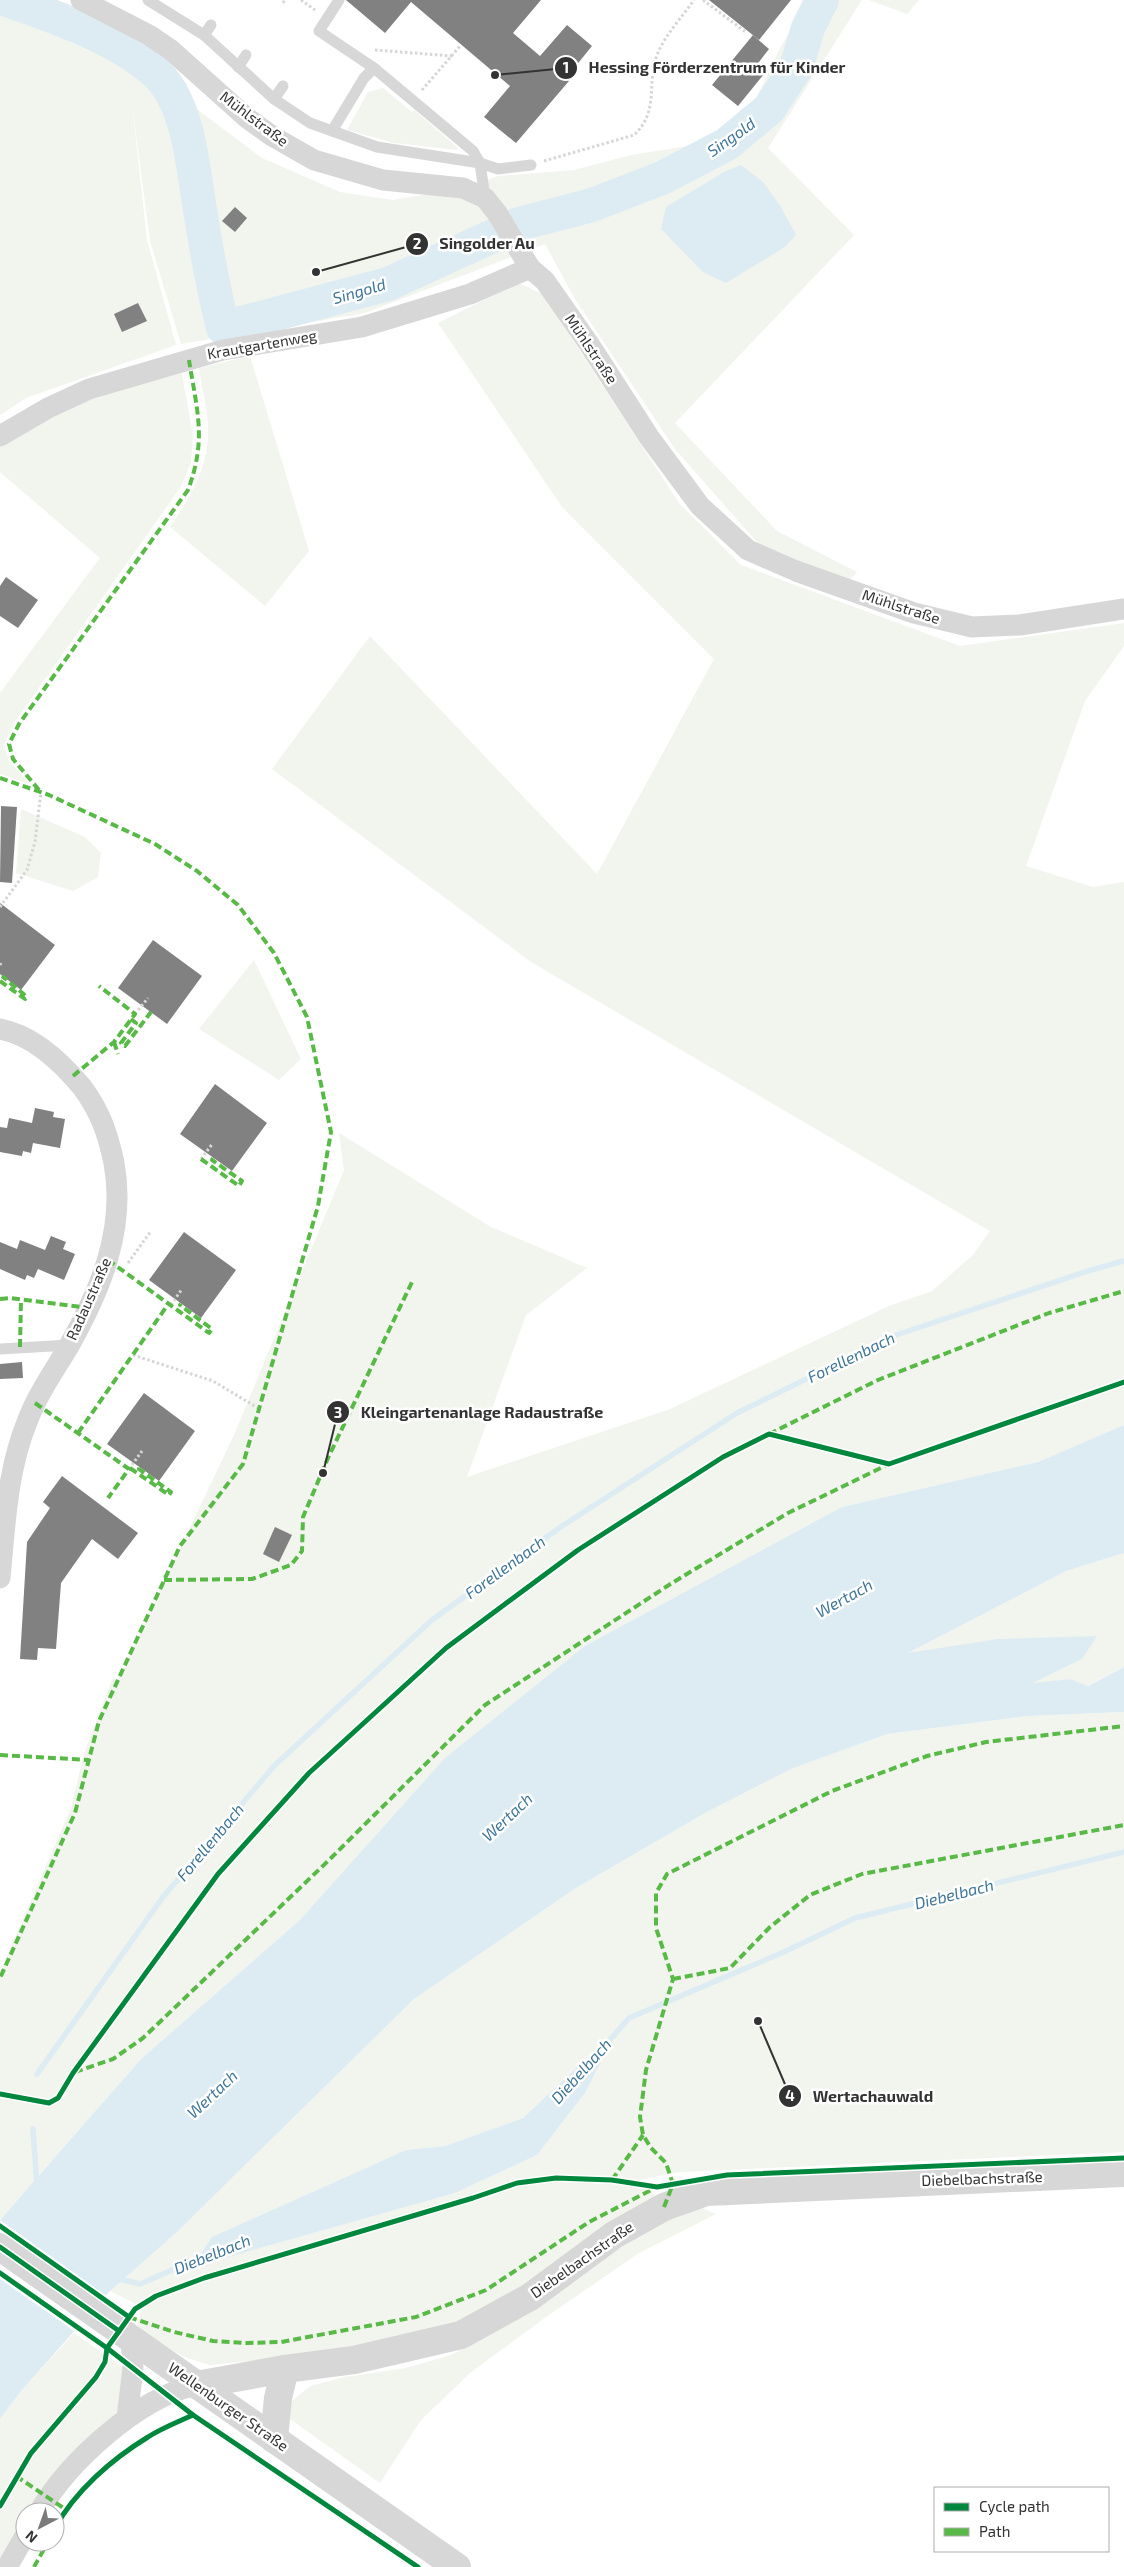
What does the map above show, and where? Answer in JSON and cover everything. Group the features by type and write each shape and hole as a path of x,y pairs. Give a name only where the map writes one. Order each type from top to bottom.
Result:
{"street":[{"name":"Mühlstraße","path":"81,0 157,40 247,118 272,136 314,160 383,180 463,188 491,205 530,268 545,281 649,437 700,506 748,550 796,571 914,613 972,627 1020,625 1124,609"},
{"name":"Krautgartenweg","path":"0,436 48,408 89,389 223,350 362,328 470,294 530,268"},
{"name":"Radaustraße","path":"0,1030 29,1041 48,1053 73,1076 93,1101 105,1124 117,1183 117,1221 108,1260 89,1308 35,1403 26,1423 16,1458 7,1508 0,1578"},
{"name":"Diebelbachstraße","path":"196,2385 285,2369 354,2360 461,2335 530,2297 614,2235 664,2207 706,2192 1124,2173"},
{"name":"Wellenburger Straße","path":"0,2248 457,2567"},
{"path":"127,2418 133,2368 131,2340"},
{"path":"274,2439 278,2398 285,2369"},
{"path":"45,2502 94,2447 127,2418 168,2393 196,2385"},
{"path":"7,2567 16,2552"}],"lane":[{"path":"148,0 167,10 204,35 274,99 310,123 376,147 480,163 498,169 531,165"},
{"path":"167,10 174,0"},
{"path":"339,0 319,30 374,68 473,151 480,163 491,205"},
{"path":"204,35 211,25"},
{"path":"238,67 246,55"},
{"path":"332,131 364,78 374,68"},
{"path":"274,99 282,86"},
{"path":"0,1349 69,1345"}],"path":[{"path":"531,165 634,134 644,126 649,114 657,55 672,29 694,0"},
{"path":"703,0 747,33"},
{"path":"422,91 462,45"},
{"path":"372,50 452,56"},
{"path":"0,907 27,870 35,842 41,792"},
{"path":"135,1014 148,998"},
{"path":"202,1158 213,1143"},
{"path":"124,1270 151,1231"},
{"path":"171,1305 182,1289"},
{"path":"133,1355 213,1381 258,1408"},
{"path":"129,1469 142,1452"}],"shaded area":[{"path":"808,0 862,0 768,148 854,235 675,423 777,531 857,572 849,581 763,549 675,449 575,299 545,244 365,313 181,344 150,241 132,104 147,240 176,345 26,398 0,415 0,10 126,56 262,158 340,192 393,200 463,188 498,176 574,170 631,155 688,146 712,134 755,101 780,48"},
{"path":"869,0 919,0 907,14"},
{"path":"383,88 412,112 414,110 457,147 457,150 394,143 347,130 368,92"},
{"path":"518,283 543,294 679,503 741,565 960,646 1124,623 1124,646 1085,701 1026,866 1093,887 1124,882 1124,1425 1038,1462 842,1507 301,1919 141,2059 0,2220 0,1972 71,1808 84,1754 113,1677 117,1681 234,1435 344,1170 339,1133 491,1227 587,1268 526,1315 467,1477 670,1409 889,1306 932,1291 973,1255 990,1231 531,962 272,769 370,636 597,874 714,659 562,507 438,323"},
{"path":"250,356 309,551 265,606 170,527 196,484 207,448 207,418 199,368"},
{"path":"182,373 193,436 191,463 180,488 14,723 4,744 9,761 30,784 0,774 0,693 100,558 0,472 0,445 52,416 95,397"},
{"path":"21,809 85,837 101,853 98,877 73,891 16,873"},
{"path":"254,960 301,1059 279,1080 199,1029"},
{"path":"1124,1553 1124,1667 1087,1686 1070,1679 1031,1684 1082,1659 906,1654 1066,1571"},
{"path":"1124,1712 1124,2152 679,2172 640,2180 654,2194 655,2201 523,2290 478,2314 427,2335 284,2358 209,2365 182,2356 137,2328 141,2312 134,2303 110,2291 177,2232 414,1999 576,1888 705,1813 791,1769 887,1734 1028,1716","holes":["604,2042 609,2046 585,2093 537,2155 455,2193 211,2262 197,2259 213,2237 406,2150 445,2146 523,2118"]},
{"path":"702,2208 716,2214 639,2253 546,2317 470,2373 421,2420 380,2483 290,2419 291,2402 310,2386 345,2377 406,2368 451,2355 489,2335 600,2260 668,2220"},
{"path":"74,2333 127,2370 122,2410 39,2502 15,2502 15,2539 0,2565 0,2419 21,2391"}],"water":[{"path":"741,165 763,182 781,207 796,235 785,247 726,283 703,272 661,229 666,207 724,172"},
{"name":"Wertach","path":"1124,1425 1124,1553 1066,1571 908,1653 998,1639 1097,1636 1082,1659 1033,1683 1070,1679 1088,1686 1124,1667 1124,1712 1028,1716 887,1734 791,1769 705,1813 576,1888 414,1999 177,2232 110,2291 21,2391 0,2419 0,2220 141,2059 301,1919 445,1758 585,1646 842,1507 1038,1462"},
{"path":"604,2042 609,2046 585,2093 537,2155 455,2193 211,2262 197,2259 212,2237 406,2150 445,2146 523,2118"}],"pier":[{"path":"0,2220 108,2297 77,2333 0,2279"}],"building":[{"path":"346,0 541,0 513,33 540,56 567,25 592,46 566,78 569,81 516,143 484,117 510,86 411,2 385,33"},
{"path":"709,0 791,0 759,40"},
{"path":"753,35 769,49 755,67 764,74 738,106 712,85"},
{"path":"235,207 247,218 235,232 222,221"},
{"path":"138,303 147,321 122,332 114,314"},
{"path":"6,577 38,600 18,628 0,616 0,586"},
{"path":"1,806 17,807 12,883 0,882"},
{"path":"0,903 55,945 21,990 0,974"},
{"path":"153,940 202,976 167,1024 118,988"},
{"path":"215,1084 267,1123 232,1171 180,1134"},
{"path":"35,1108 54,1112 53,1117 65,1119 60,1148 33,1143 31,1153 23,1151 22,1156 0,1152 0,1127 7,1128 9,1118 32,1123"},
{"path":"184,1232 236,1270 201,1318 149,1280"},
{"path":"51,1236 66,1242 63,1249 75,1254 64,1280 38,1269 34,1278 27,1275 25,1280 0,1269 0,1242 17,1249 20,1240 45,1250"},
{"path":"22,1362 23,1378 0,1379 0,1364"},
{"path":"144,1393 195,1431 159,1481 107,1444"},
{"path":"62,1476 138,1533 118,1559 92,1539 61,1583 56,1649 38,1648 37,1660 20,1659 27,1542 50,1508 43,1502"},
{"path":"275,1527 292,1535 279,1562 263,1554"}],"waterway":[{"name":"Singold","path":"7,0 103,38 138,59 154,71 166,84 183,119 188,138 208,258 223,328 388,284 519,224 592,205 662,178 727,144 769,109 796,68 808,28 822,0"},
{"name":"Forellenbach","path":"37,2074 163,1897 274,1766 432,1620 562,1526 737,1413 896,1335 1088,1271 1124,1261"},
{"name":"Diebelbach","path":"602,2049 629,2018 784,1952 855,1918 1124,1852"},
{"name":"Forellenbach","path":"33,2129 37,2187"},
{"name":"Diebelbach","path":"115,2278 140,2284 204,2256"}],"marked path":[{"path":"39,790 13,759 9,744 19,724 188,490 194,472 199,440 199,425 189,360"},
{"path":"0,778 49,795 155,844 197,871 238,905 274,953 307,1017 331,1132 318,1206 243,1464 180,1546 99,1721 75,1813 0,1978"},
{"path":"0,981 25,999 27,997 2,976"},
{"path":"73,1076 114,1042 135,1014 99,986"},
{"path":"131,1019 136,1023 121,1043 125,1046 151,1012"},
{"path":"114,1042 118,1054"},
{"path":"201,1159 239,1186 242,1181 212,1160 213,1158"},
{"path":"108,1260 209,1333 212,1329 181,1304"},
{"path":"164,1580 252,1579 291,1565 302,1551 303,1517 328,1458 412,1282"},
{"path":"769,1434 878,1380 1049,1313 1124,1291"},
{"path":"0,1299 10,1298 89,1308"},
{"path":"20,1347 21,1299"},
{"path":"78,1433 169,1303"},
{"path":"35,1403 129,1469 108,1498"},
{"path":"75,2072 113,2059 143,2038 328,1861 485,1705 672,1583 788,1513 889,1464"},
{"path":"130,1468 169,1495 171,1492 139,1469 139,1466"},
{"path":"664,2207 673,2184 666,2163 651,2148 643,2135 640,2117 646,2070 673,1979 656,1928 656,1893 667,1874 832,1791 927,1756 986,1742 1124,1726"},
{"path":"0,1755 89,1760"},
{"path":"673,1979 730,1968 770,1927 810,1895 862,1874 1124,1825"},
{"path":"612,2180 643,2135"},
{"path":"129,2317 174,2332 213,2341 247,2343 281,2342 416,2317 486,2290 589,2222 657,2187"},
{"path":"16,2476 55,2502"},
{"path":"34,2567 42,2552"}],"cycle path":[{"path":"0,2094 49,2103 58,2098 73,2073 218,1874 309,1773 446,1648 578,1550 723,1457 769,1434 889,1464 1124,1382"},
{"path":"0,2506 31,2453 96,2377 105,2362 107,2348 135,2309 156,2296 204,2278 473,2198 517,2183 556,2178 612,2180 657,2187 727,2175 1124,2158"},
{"path":"0,2226 129,2317"},
{"path":"0,2247 119,2331"},
{"path":"0,2273 107,2348 193,2415 418,2567"},
{"path":"65,2511 95,2477 121,2455 153,2434 193,2415"}],"place":[{"name":"Hessing Förderzentrum für Kinder","path":"495,75"},
{"name":"Singolder Au","path":"316,272"},
{"name":"Kleingartenanlage Radaustraße","path":"323,1473"},
{"name":"Wertachauwald","path":"758,2021"}]}
